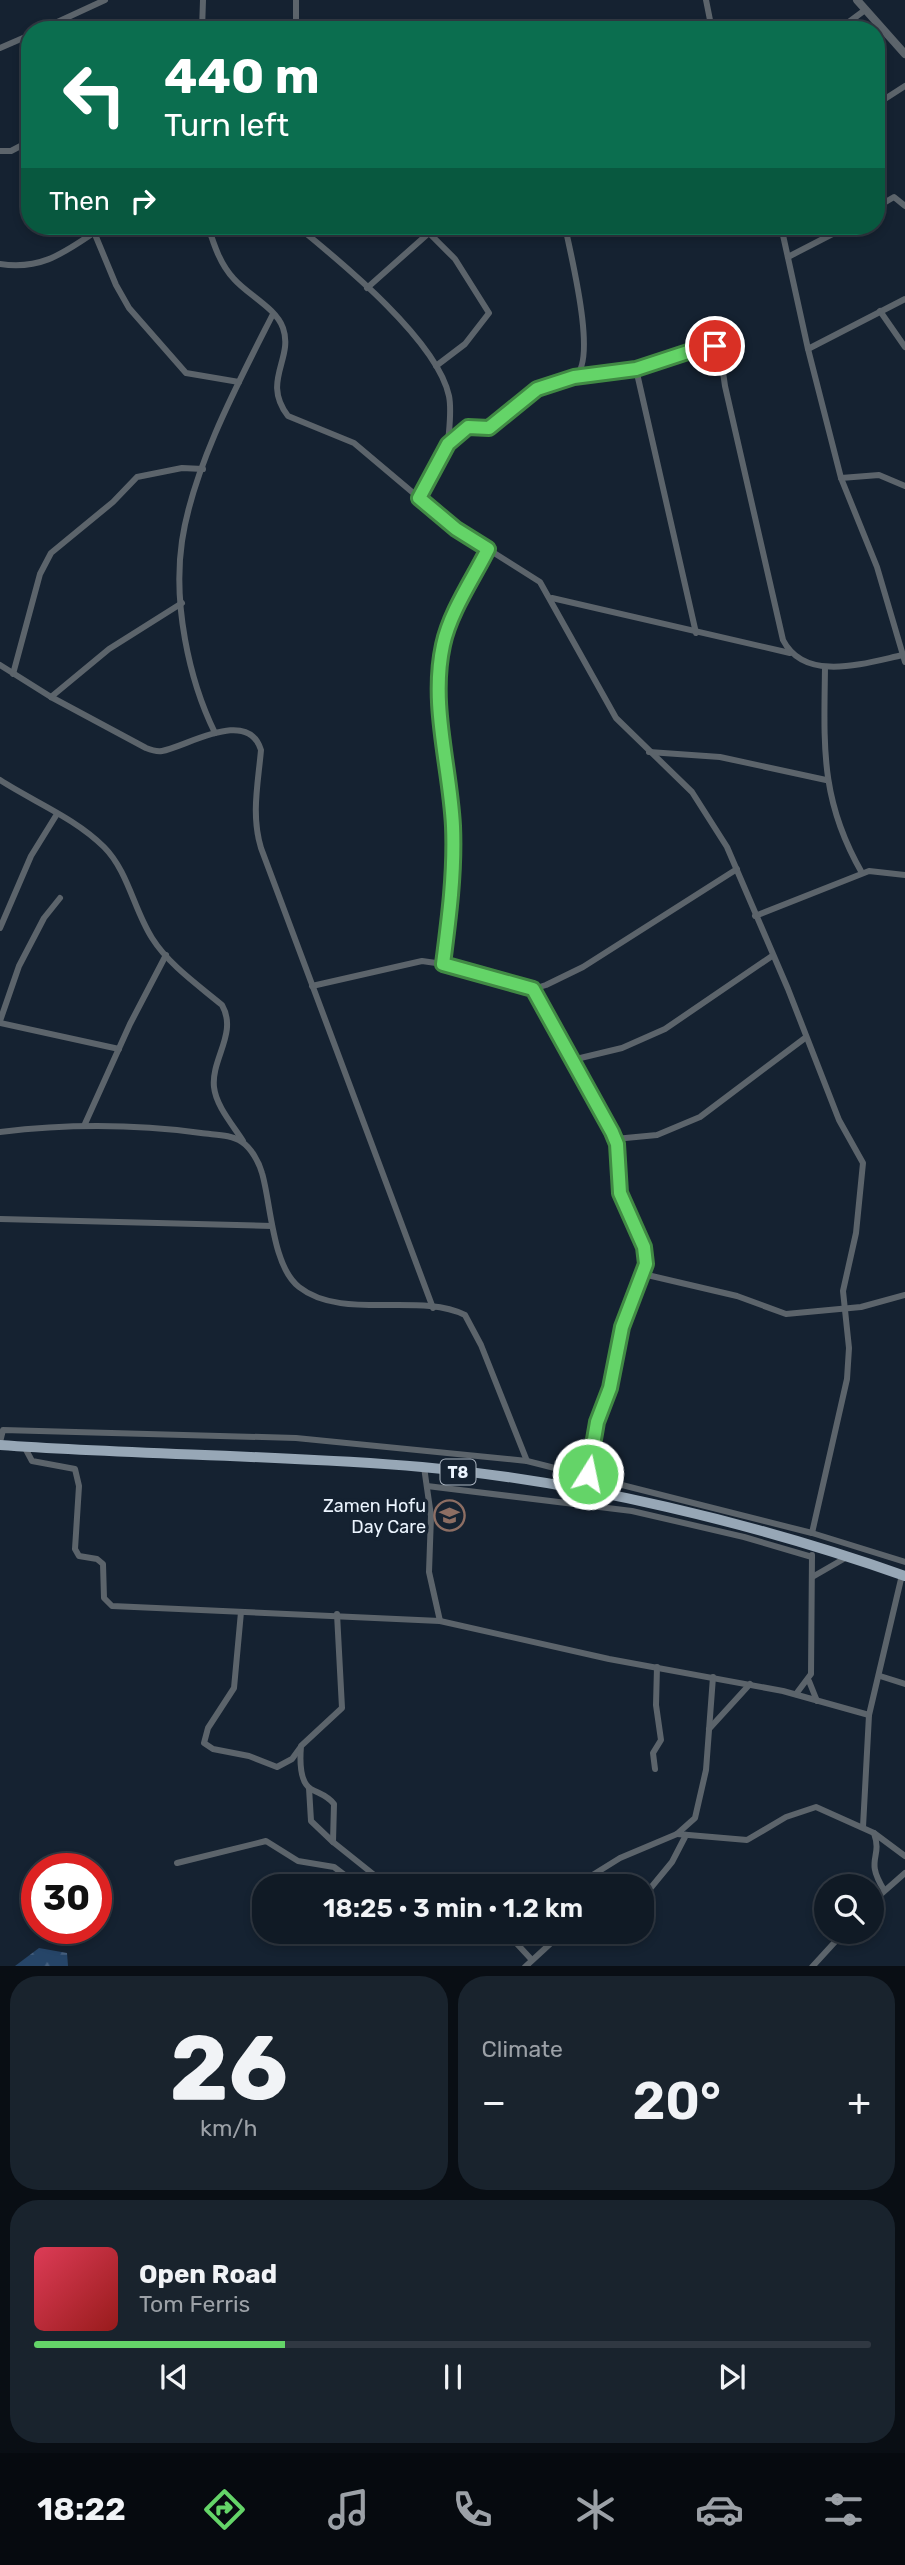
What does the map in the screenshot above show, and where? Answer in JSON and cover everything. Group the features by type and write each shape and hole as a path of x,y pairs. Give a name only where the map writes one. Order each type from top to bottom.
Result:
{"main road":[{"name":"T8","path":"0,1443 227,1454 424,1468 638,1501 812,1552 847,1557 904,1576"}],"street":[{"path":"60,21 105,0"},
{"path":"202,21 203,0"},
{"path":"296,0 296,21"},
{"path":"706,0 710,21"},
{"path":"857,0 875,21"},
{"path":"850,21 865,10"},
{"path":"885,32 905,54"},
{"path":"0,48 21,39"},
{"path":"885,99 905,86"},
{"path":"0,151 11,151 21,146"},
{"path":"885,202 894,197 905,206"},
{"path":"0,264 30,267 47,262 89,235"},
{"path":"95,235 116,285 129,308 186,373 239,382"},
{"path":"211,235 222,262 233,279 273,314 284,330 276,390 288,416 354,443 456,529 540,582 616,718 706,811 737,869 839,1120 863,1163 856,1233 843,1291 849,1348 847,1379 812,1533"},
{"path":"307,235 384,303 436,366 449,396 448,444"},
{"path":"367,288 430,235"},
{"path":"432,235 456,259 489,313 465,344 436,366"},
{"path":"566,235 586,354 582,369 574,377"},
{"path":"551,598 790,653 805,662 825,667 904,659 877,567 841,478 808,349 783,235"},
{"path":"788,257 831,235"},
{"path":"808,349 905,299"},
{"path":"880,311 905,347"},
{"path":"215,733 197,696 182,603 181,542 203,468 239,382 273,314"},
{"path":"419,498 448,444 468,427 489,428 537,389 574,377 636,369 703,347 715,346 720,351 783,640 790,653"},
{"path":"636,369 696,633"},
{"path":"13,674 40,574 51,553 113,502 137,477 182,468 203,468"},
{"path":"841,478 879,475 905,486"},
{"path":"443,964 454,865 453,825 439,711 440,662 447,629 488,549"},
{"path":"51,697 110,649 182,603"},
{"path":"896,630 905,630"},
{"path":"0,665 51,697 155,751 215,733 248,734 259,743 261,750 255,828 433,1308"},
{"path":"825,667 826,780 848,849 862,873"},
{"path":"649,752 720,757 826,780"},
{"path":"0,780 57,814 106,849 118,866 152,939 226,1013 225,1044 216,1070 214,1089 262,1172 272,1226 292,1281 301,1289 327,1299 457,1311 472,1325 527,1461"},
{"path":"0,928 31,856 57,814"},
{"path":"312,986 407,962 443,964 533,989 583,967 737,869"},
{"path":"755,916 869,871 905,874"},
{"path":"60,898 44,918 19,967 0,1022 118,1049"},
{"path":"84,1126 118,1049 166,955"},
{"path":"572,1060 622,1048 665,1029 772,956"},
{"path":"533,989 615,1139 620,1193 644,1247 643,1274 622,1327 610,1388 597,1422 588,1474"},
{"path":"615,1139 657,1135 700,1117 805,1038"},
{"path":"0,1132 84,1126 194,1132 228,1137 244,1143"},
{"path":"0,1219 272,1226"},
{"path":"643,1274 704,1291 737,1296 776,1312 845,1309 905,1295"},
{"path":"0,1443 1,1430 296,1438 527,1461 588,1474 812,1533 905,1562"},
{"path":"23,1446 32,1461 75,1469 79,1486 75,1549 79,1556 97,1559 103,1564 102,1585 106,1603 114,1606 337,1614 403,1621 440,1620 796,1694 869,1715"},
{"path":"424,1468 431,1516 429,1572 440,1620"},
{"path":"427,1486 632,1511 812,1552 814,1576 809,1681 817,1701"},
{"path":"814,1576 847,1557"},
{"path":"863,1827 869,1715 904,1576"},
{"path":"241,1612 234,1688 208,1728 204,1743 212,1749 249,1756 277,1767 292,1759 301,1746 342,1708 337,1614"},
{"path":"655,1769 653,1754 661,1740 656,1705 656,1667"},
{"path":"880,1675 905,1684"},
{"path":"597,1874 620,1858 677,1834 695,1818 700,1806 713,1677"},
{"path":"796,1694 809,1681"},
{"path":"708,1730 750,1684"},
{"path":"301,1746 303,1779 309,1788 311,1821 333,1843 372,1874"},
{"path":"309,1788 324,1794 334,1804 333,1843"},
{"path":"677,1834 747,1840 786,1817 810,1807 830,1810 863,1827 905,1856"},
{"path":"874,1833 877,1846 873,1870 875,1874"},
{"path":"654,1884 672,1862 686,1835"},
{"path":"177,1863 267,1841 298,1861 334,1867 343,1874"},
{"path":"884,1890 905,1873"},
{"path":"517,1944 531,1959"},
{"path":"525,1966 549,1944"},
{"path":"813,1966 833,1944"}],"green space":[{"path":"39,1948 67,1953 68,1966 15,1966"}],"place":[{"name":"Zamen Hofu Day Care","path":"449,1516"}],"route":[{"path":"588,1474 597,1422 610,1388 622,1327 643,1274 646,1255 638,1230 620,1193 617,1144 612,1132 533,989 443,964 454,865 449,781 439,711 440,662 447,629 488,549 435,514 419,498 448,444 463,430 473,426 489,428 537,389 574,377 636,369 703,347 715,346"}]}
